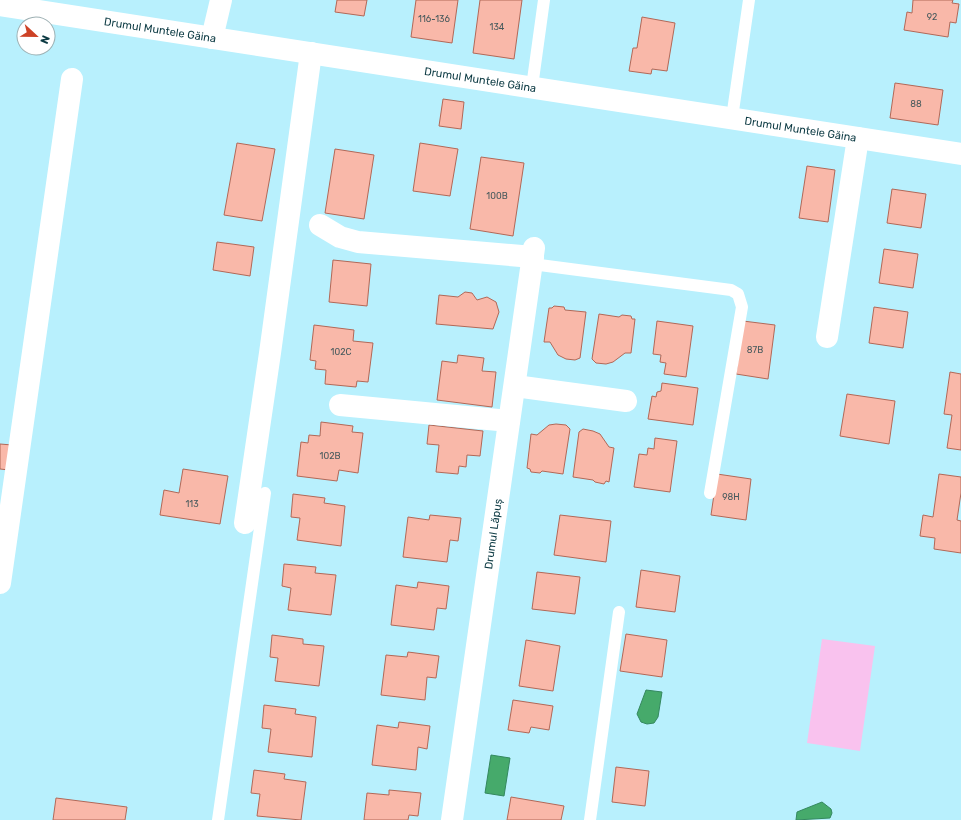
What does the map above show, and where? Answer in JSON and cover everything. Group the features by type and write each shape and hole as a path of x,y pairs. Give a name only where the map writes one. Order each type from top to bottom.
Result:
{"street":[{"path":"212,38 221,0"},
{"name":"Drumul Muntele Găina","path":"0,5 961,154"},
{"path":"245,523 311,53"},
{"path":"0,583 72,79"},
{"path":"827,337 858,138"},
{"path":"320,225 340,237 358,242 533,256"},
{"name":"Drumul Lăpuș","path":"452,820 533,256"},
{"path":"514,386 626,401"},
{"path":"340,404 510,421"}],"lane":[{"path":"532,87 544,0"},
{"path":"732,118 749,0"},
{"path":"533,256 731,290 738,294 742,306 710,492"},
{"path":"218,820 265,493"},
{"path":"590,820 619,612"}],"shaded area":[{"path":"822,639 875,646 860,751 807,743"},
{"path":"646,690 662,692 658,717 654,723 647,724 641,722 637,714"},
{"path":"491,755 510,758 504,796 485,793"},
{"path":"822,802 831,809 832,813 830,818 796,820 797,812"}],"building":[{"path":"337,0 367,0 364,16 335,12"},
{"path":"416,0 458,0 452,43 411,37"},
{"path":"480,0 522,0 514,59 473,53"},
{"path":"913,0 953,0 952,3 959,4 956,23 950,22 948,37 904,30 907,12 912,13"},
{"path":"642,17 675,23 667,71 652,69 651,74 629,71 633,48 637,48"},
{"path":"895,83 943,90 938,125 890,118"},
{"path":"443,99 464,102 461,129 439,126"},
{"path":"237,143 275,149 262,221 224,215"},
{"path":"420,143 458,149 450,196 413,191"},
{"path":"335,149 374,155 364,219 325,213"},
{"path":"481,157 524,163 513,236 470,229"},
{"path":"807,166 835,170 828,222 799,218"},
{"path":"892,189 926,194 921,228 887,223"},
{"path":"217,242 254,247 250,276 213,270"},
{"path":"884,249 918,254 913,288 879,283"},
{"path":"333,260 371,264 367,306 329,302"},
{"path":"465,292 472,293 477,300 487,297 496,302 499,312 493,329 436,324 439,295 458,297"},
{"path":"554,306 564,307 565,310 586,312 580,358 575,360 566,359 558,355 550,342 544,342 549,308"},
{"path":"874,307 908,312 903,348 869,343"},
{"path":"599,314 619,317 622,315 631,316 632,319 635,319 631,353 625,353 613,362 606,364 596,363 592,359"},
{"path":"657,321 693,326 686,377 664,374 666,363 660,362 661,355 653,354"},
{"path":"743,321 775,325 768,379 736,374"},
{"path":"314,325 354,330 353,341 373,343 368,382 357,381 356,387 325,384 326,370 315,369 316,361 310,360"},
{"path":"458,355 484,358 482,371 496,372 492,407 437,400 442,361 457,363"},
{"path":"950,372 961,374 961,450 947,448 952,415 944,414"},
{"path":"662,383 698,388 693,425 648,419 652,396 656,397 657,392 661,391"},
{"path":"847,394 895,401 889,444 840,436"},
{"path":"321,422 353,426 352,432 363,433 358,473 339,470 337,481 297,476 301,442 308,443 309,435 320,436"},
{"path":"429,425 483,431 480,456 467,455 466,467 459,466 458,474 436,472 439,445 427,444"},
{"path":"549,425 566,425 570,429 563,474 542,471 540,473 531,472 530,469 527,468 531,434 537,435"},
{"path":"583,429 600,434 609,447 614,448 609,482 606,481 604,484 593,480 573,477 579,432"},
{"path":"655,438 677,441 670,492 634,487 639,454 647,455 648,448 654,449"},
{"path":"0,444 12,445 9,470 0,469"},
{"path":"183,469 228,476 220,524 160,515 164,490 179,493"},
{"path":"717,474 751,479 746,520 711,515"},
{"path":"939,474 961,477 961,493 957,520 961,521 961,553 934,549 935,538 920,536 923,515 933,517"},
{"path":"293,494 325,498 324,503 345,506 341,546 297,540 300,518 291,517"},
{"path":"430,515 461,518 458,541 450,540 447,562 403,557 408,517 429,520"},
{"path":"560,515 611,521 606,562 554,555"},
{"path":"284,564 316,567 315,573 336,575 331,615 288,610 291,588 282,586"},
{"path":"641,570 680,576 675,612 636,607"},
{"path":"537,572 580,577 575,614 532,609"},
{"path":"418,582 449,586 446,609 437,608 434,630 391,625 396,585 417,588"},
{"path":"626,634 667,640 662,677 620,671"},
{"path":"272,635 303,639 303,644 324,646 319,686 275,681 278,658 270,657"},
{"path":"526,640 560,646 553,691 519,686"},
{"path":"408,652 439,656 436,678 427,677 425,700 381,695 386,655 407,657"},
{"path":"513,700 553,706 549,730 531,727 529,733 508,730"},
{"path":"264,705 296,709 295,714 316,717 312,757 268,752 271,729 262,728"},
{"path":"399,722 430,726 427,749 418,747 416,770 372,765 377,725 398,728"},
{"path":"616,767 649,771 645,806 612,802"},
{"path":"254,770 285,774 284,779 306,782 301,820 257,816 260,794 251,793"},
{"path":"389,790 421,793 418,816 409,815 408,820 364,820 367,793 389,795"},
{"path":"511,797 564,806 561,820 507,820"},
{"path":"56,798 127,807 125,820 53,820"}]}
